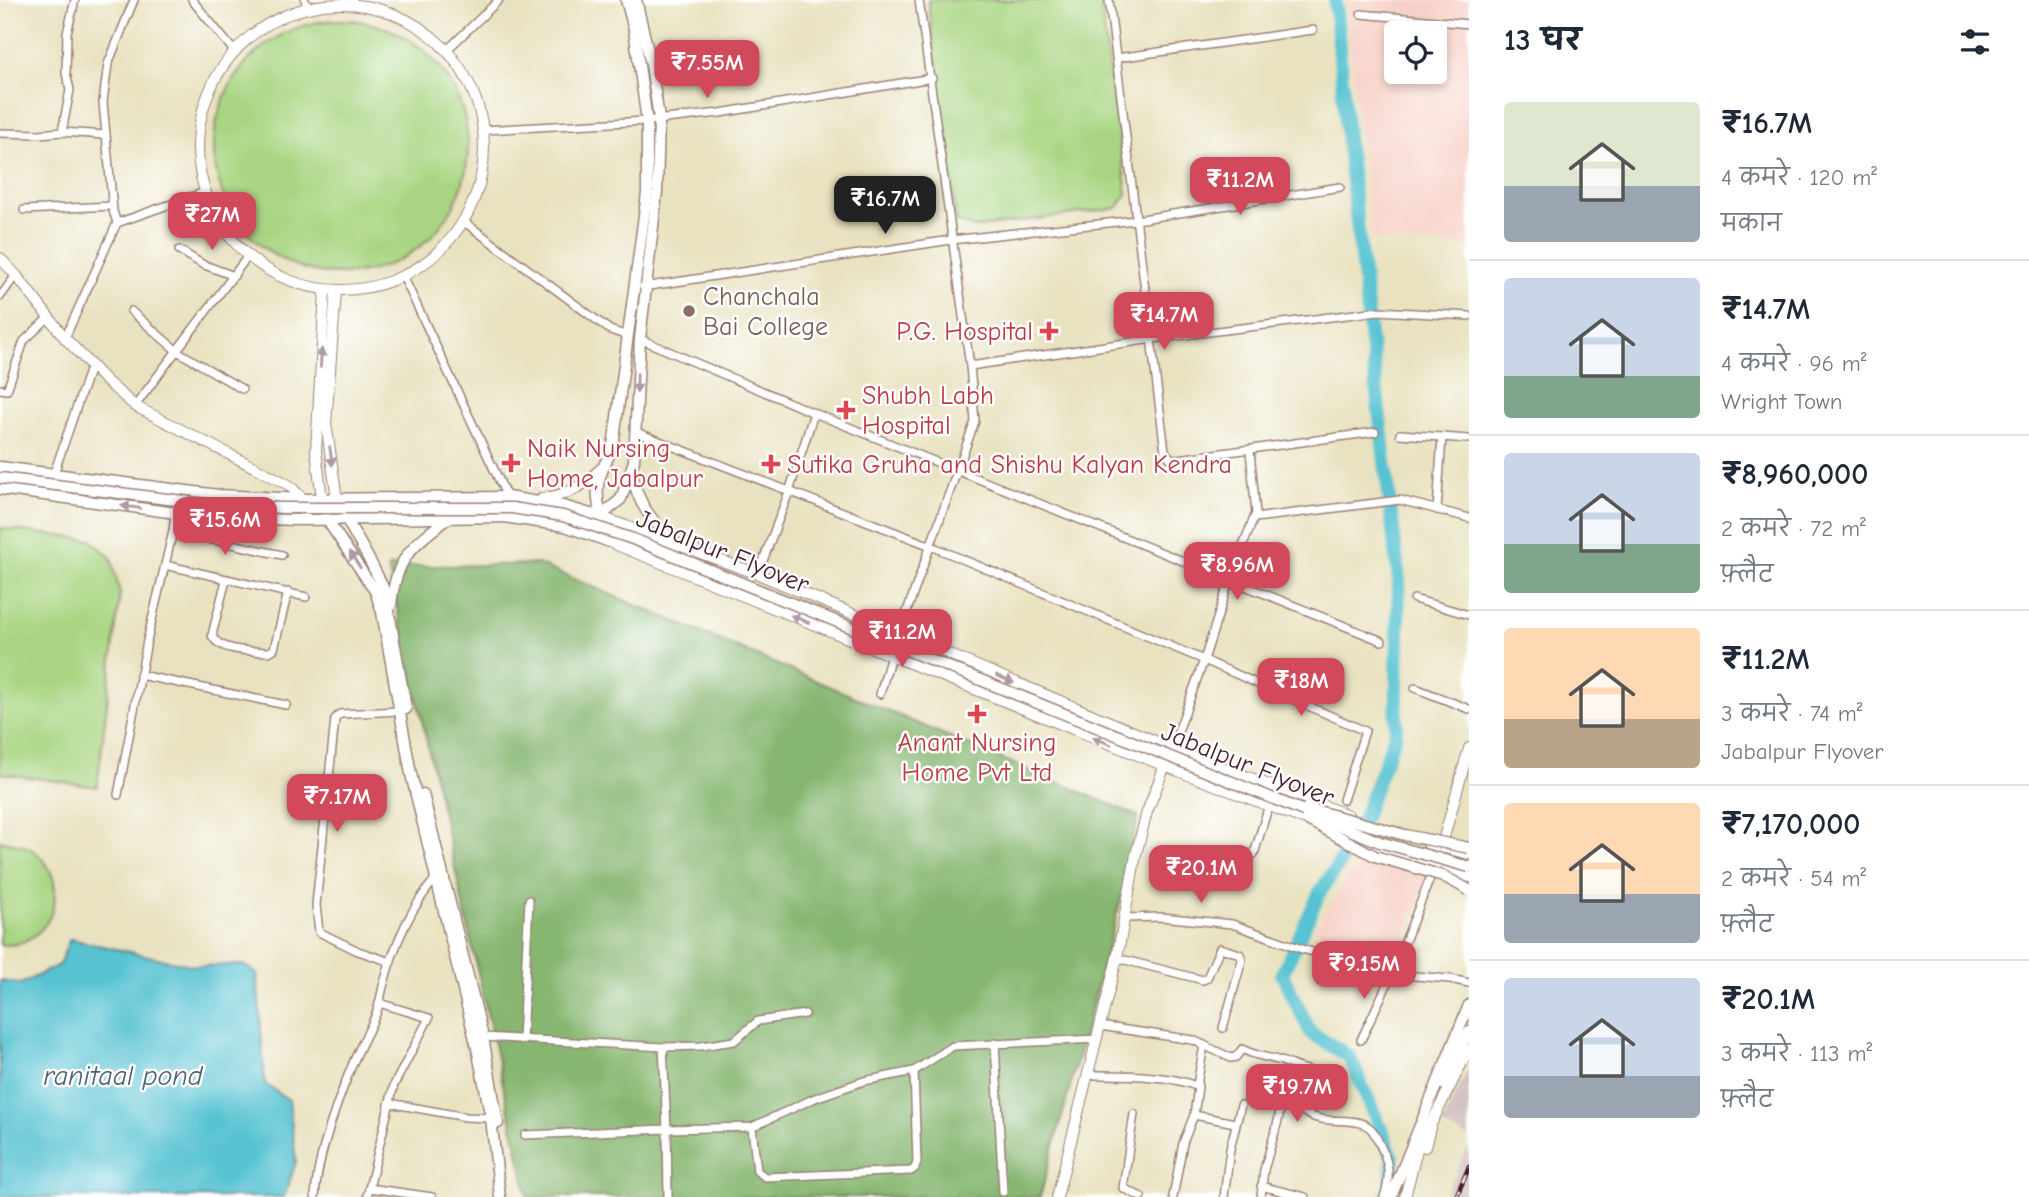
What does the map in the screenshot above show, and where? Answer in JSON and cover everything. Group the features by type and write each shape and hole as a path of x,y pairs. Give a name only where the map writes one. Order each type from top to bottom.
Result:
{"main road":[{"path":"626,0 653,120"},
{"path":"607,541 596,489 613,447 634,338 657,192 651,64 636,0"},
{"path":"578,530 601,517 621,499 631,471 636,449 634,338"},
{"path":"0,467 178,491 303,499 508,497 536,500 601,517"},
{"path":"536,500 563,496 578,489 603,468"},
{"path":"631,471 635,492 644,510 652,521 677,543"},
{"name":"Jabalpur Flyover","path":"0,478 215,505 283,509 513,508 563,516 646,544 1380,842 1469,867"},
{"path":"0,489 176,513 304,520 505,517 578,530 607,541"},
{"path":"321,499 327,520 375,591 389,644 411,775 477,1048 491,1118 499,1197"},
{"path":"337,499 345,519 380,579 390,612 414,758 483,1037 496,1108 507,1197"},
{"path":"390,612 393,583 404,557 419,540 448,518"},
{"path":"1296,807 1313,808 1469,851"},
{"path":"1296,807 1303,817 1375,856 1443,876 1469,890"},
{"path":"1391,1197 1469,1005"}],"street":[{"path":"62,132 70,90 66,73 67,33 75,0"},
{"path":"65,338 117,223 112,206 103,102 108,64 134,0"},
{"path":"192,0 234,51"},
{"path":"447,50 499,0"},
{"path":"880,695 891,656 975,421 932,78 919,0"},
{"path":"1109,0 1165,451 1170,458 1250,451 1375,432"},
{"path":"339,2 377,3 426,31 447,50 472,87 484,130 482,172 469,212 446,246 413,272 375,288 331,290 297,285 264,269 236,246 214,216 201,181 197,144 202,107 217,73 234,51 239,44 269,22 306,3 339,2"},
{"path":"1361,14 1469,24"},
{"path":"1117,58 1313,30"},
{"path":"484,130 653,120 720,113 932,78"},
{"path":"0,133 62,132 105,135"},
{"path":"640,287 951,240 1136,220 1340,187"},
{"path":"117,223 205,192"},
{"path":"24,210 112,206"},
{"path":"463,221 610,330 1382,641"},
{"path":"178,250 202,264 234,276"},
{"path":"135,406 248,256"},
{"path":"0,258 65,338 135,406 289,485 303,499 304,520"},
{"path":"0,297 16,275"},
{"path":"402,276 508,497"},
{"path":"331,290 326,423 337,499"},
{"path":"321,499 316,451 331,290"},
{"path":"131,311 177,351 242,389"},
{"path":"970,366 1152,339 1378,311 1469,316"},
{"path":"0,389 6,390 24,341 48,318"},
{"path":"54,473 91,365"},
{"path":"758,574 789,492 814,413"},
{"path":"636,432 931,546 1204,660 1365,731 1343,800"},
{"path":"1400,434 1469,439"},
{"path":"1437,510 1441,437"},
{"path":"1057,1197 1117,958 1136,854 1147,812 1255,518 1250,451"},
{"path":"118,795 140,675 173,531 178,491"},
{"path":"1255,518 1399,500 1469,518"},
{"path":"601,517 758,574 1172,748 1441,848 1469,851"},
{"path":"173,531 282,555"},
{"path":"607,541 1165,766 1359,841 1469,877"},
{"path":"165,565 306,597"},
{"path":"226,580 212,635 216,643 224,646 270,652 274,649 288,592"},
{"path":"1414,599 1469,615"},
{"path":"140,675 286,705"},
{"path":"1415,688 1469,709"},
{"path":"391,962 358,951 319,932 316,905 335,719 340,714 399,711"},
{"path":"1361,1040 1392,974 1435,867 1469,748"},
{"path":"1254,854 1269,805"},
{"path":"315,1197 337,1108 379,1003 391,962 421,895 436,878"},
{"path":"522,1040 529,900"},
{"path":"1124,918 1161,917 1232,924 1302,949 1392,974 1450,979 1469,984"},
{"path":"1117,958 1203,980 1207,978 1220,947 1240,954 1242,960 1223,1028"},
{"path":"367,1197 394,1085 429,1018 379,1003"},
{"path":"483,1037 663,1047 722,1045 734,1041 758,1021 805,1014"},
{"path":"1100,1026 1193,1040 1231,1059 1242,1049 1255,1057 1285,1062 1298,1069 1308,1070 1303,1110 1307,1114 1334,1122 1353,1121 1364,1124 1372,1130 1389,1170 1384,1197"},
{"path":"1405,1197 1424,1122 1469,1032"},
{"path":"525,1135 752,1127 815,1098 864,1081 914,1071 953,1046 1097,1039"},
{"path":"995,1043 1003,1192"},
{"path":"1173,1197 1183,1143 1194,1115 1199,1091 1197,1085 1204,1045"},
{"path":"663,1047 668,1197"},
{"path":"1412,1197 1431,1124 1469,1049"},
{"path":"752,1127 756,1166 762,1176 771,1178 911,1171 917,1162 914,1071"},
{"path":"1087,1075 1123,1075 1197,1085"},
{"path":"1261,1197 1261,1186 1285,1083 1288,1080 1307,1083"},
{"path":"389,1103 466,1118 491,1118"},
{"path":"1224,1197 1235,1123 1241,1105"},
{"path":"1134,1114 1123,1188 1141,1197"},
{"path":"1194,1115 1235,1123"},
{"path":"1261,1186 1305,1197"},
{"path":"369,1188 432,1197"}],"shaded area":[{"path":"1345,0 1469,0 1469,246 1371,240"},
{"path":"1364,855 1428,876 1393,966 1314,928"},
{"path":"1469,1071 1469,1138 1442,1125 1461,1082"},
{"path":"1469,1146 1469,1197 1446,1197 1444,1196"}],"green space":[{"path":"928,0 1100,0 1127,194 1117,208 974,228 956,221"},
{"path":"329,20 353,20 390,29 412,41 431,57 447,76 459,98 466,122 466,172 459,196 447,218 431,237 412,253 390,265 353,274 329,274 292,265 270,253 243,228 223,196 219,184 214,159 214,135 223,98 235,76 260,49 292,29 304,25"},
{"path":"0,528 91,540 111,558 120,593 97,787 0,773"},
{"path":"538,564 1138,816 1121,899 1040,1197 528,1197 388,567"},
{"path":"0,841 21,845 44,860 55,887 50,916 42,928 31,938 13,945 0,945"}],"water":[{"name":"ranitaal pond","path":"70,939 194,966 244,965 257,974 265,1084 289,1100 296,1162 284,1197 0,1197 0,981 21,984 59,965"}],"waterway":[{"path":"1335,0 1347,137 1399,581 1396,733 1356,838 1320,892 1282,974 1311,1033 1349,1056 1393,1157 1391,1190 1387,1197"}],"railway":[{"path":"1456,1197 1469,1167"}],"place":[{"name":"Chanchala Bai College","path":"689,311"},
{"name":"P.G. Hospital","path":"1049,331"},
{"name":"Shubh Labh Hospital","path":"846,410"},
{"name":"Naik Nursing Home, Jabalpur","path":"511,463"},
{"name":"Sutika Gruha and Shishu Kalyan Kendra","path":"771,464"},
{"name":"Anant Nursing Home Pvt Ltd","path":"977,714"}]}
